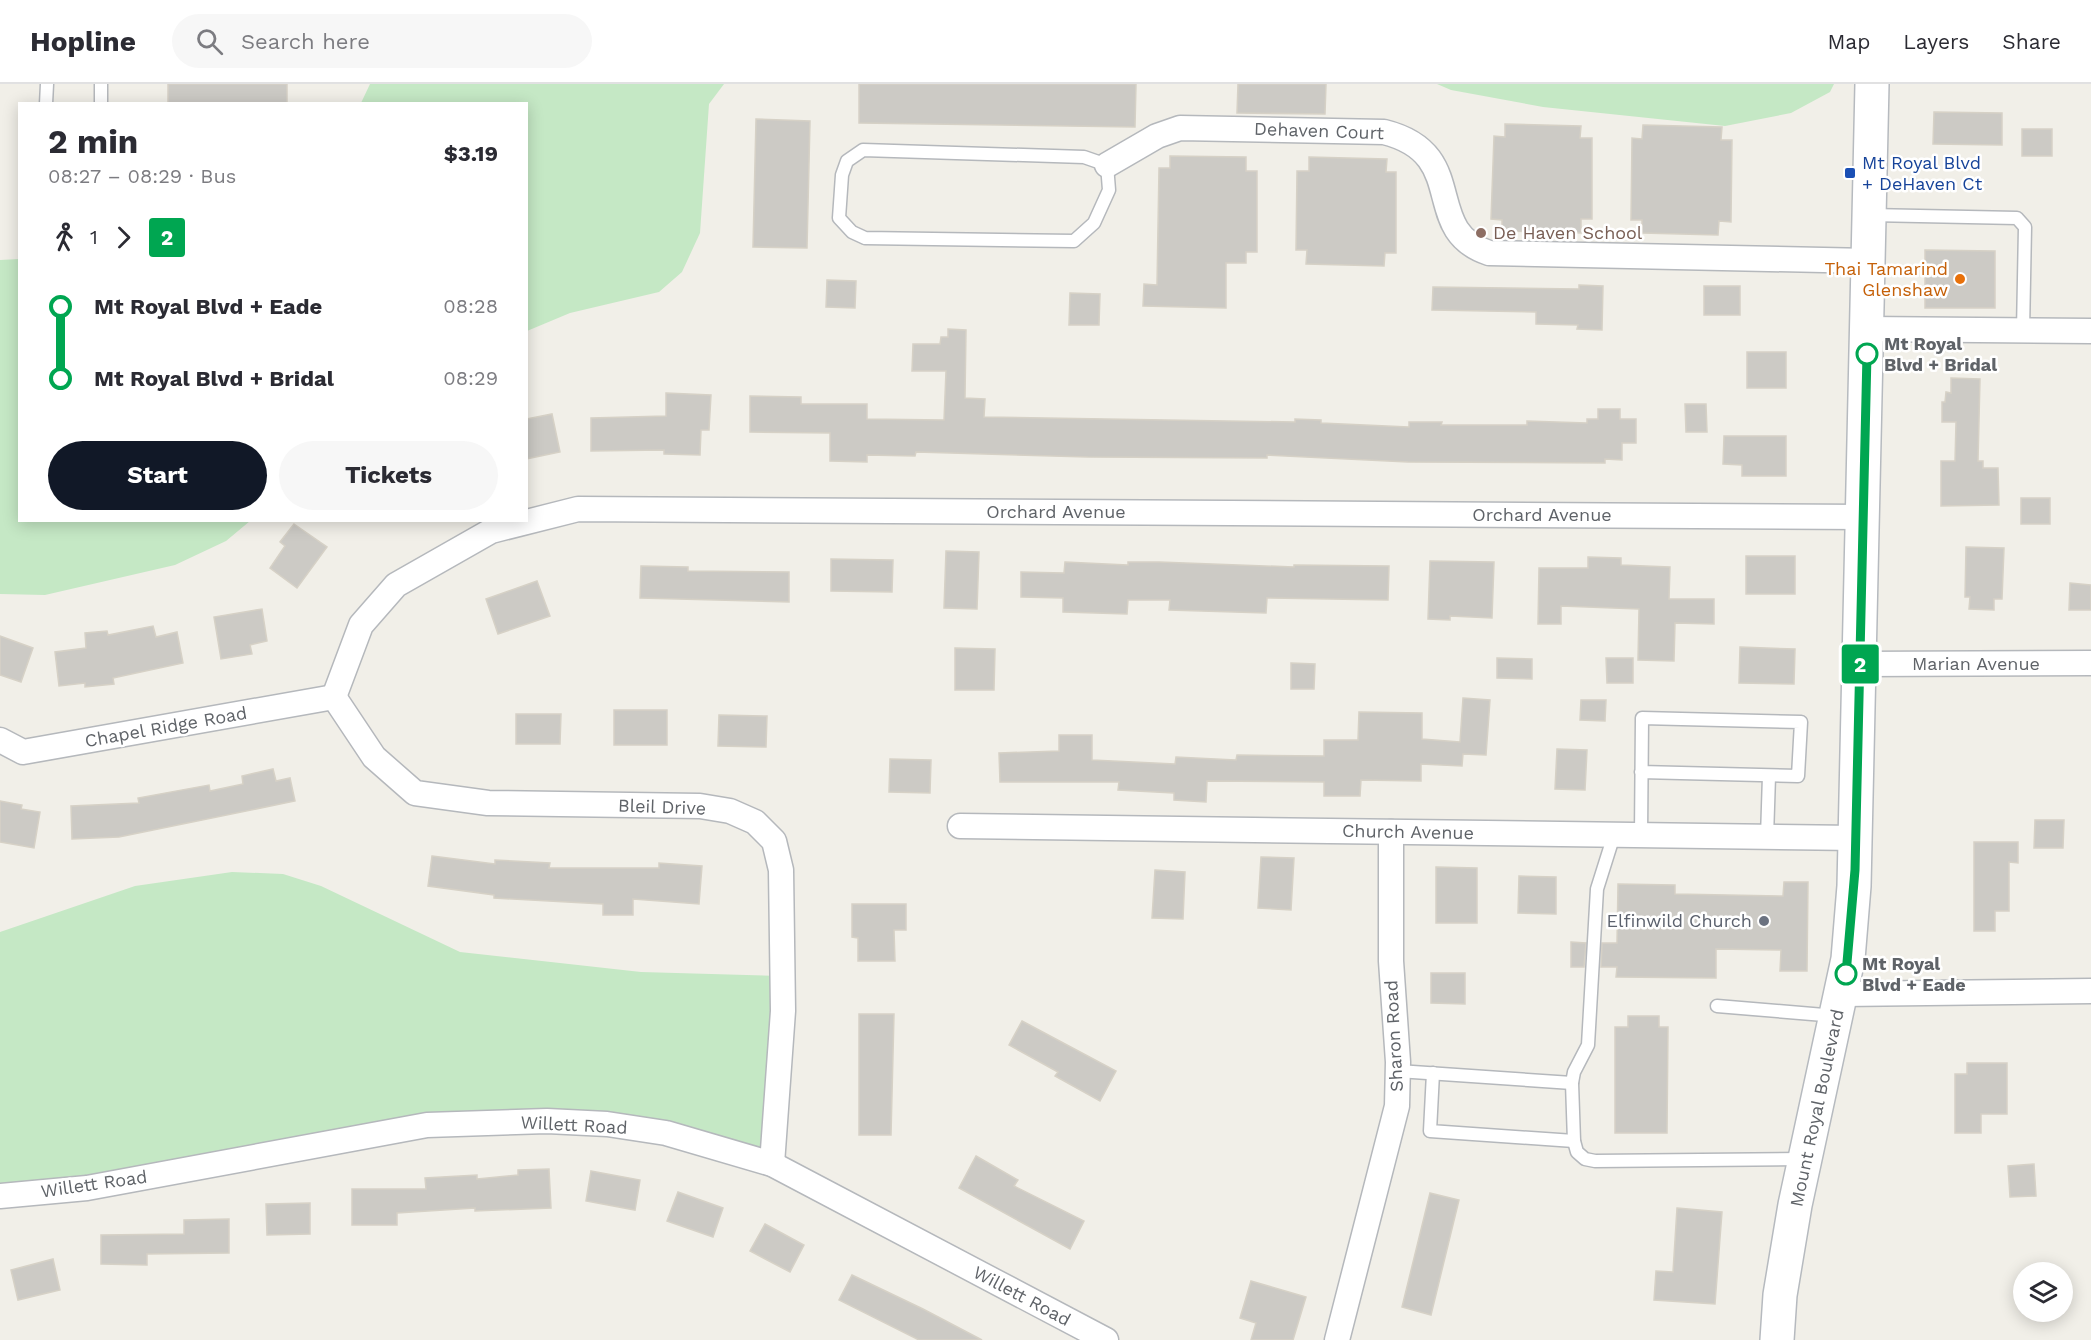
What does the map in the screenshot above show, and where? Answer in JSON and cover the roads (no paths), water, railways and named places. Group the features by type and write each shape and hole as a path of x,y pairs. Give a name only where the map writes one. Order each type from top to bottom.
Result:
{"main road":[{"name":"Mount Royal Boulevard","path":"1777,1340 1780,1295 1805,1160 1849,949 1856,838 1872,84"}],"street":[{"name":"Dehaven Court","path":"1107,165 1156,136 1180,128 1384,132 1400,136 1422,148 1438,173 1455,228 1464,241 1490,253 1869,261"},
{"path":"1867,329 2091,331"},
{"name":"Orchard Avenue","path":"528,522 578,509 1864,517"},
{"name":"Orchard Avenue","path":"334,697 361,625 396,585 491,531 527,522"},
{"name":"Marian Avenue","path":"1860,664 2091,663"},
{"name":"Chapel Ridge Road","path":"0,740 23,752 334,697"},
{"name":"Bleil Drive","path":"334,697 374,757 415,793 488,803 700,806 730,811 755,822 774,841 781,870 783,1011 772,1164"},
{"name":"Church Avenue","path":"960,826 1856,838"},
{"name":"Sharon Road","path":"1337,1340 1388,1150 1397,1106 1398,1071 1391,961 1391,832"},
{"path":"1839,1005 2091,992"},
{"name":"Willett Road","path":"0,1196 87,1188 428,1125 547,1121 607,1124 666,1133 772,1164 1106,1340"}],"lane":[{"path":"46,102 47,84"},
{"path":"101,84 101,102"},
{"path":"863,150 1084,157 1107,165 1109,190 1094,223 1074,241 865,238 852,232 839,218 844,168 847,161 863,150"},
{"path":"1869,215 2017,218 2025,227 2023,331"},
{"path":"1641,772 1798,776 1801,722 1642,718 1641,772 1641,835"},
{"path":"1767,837 1769,776"},
{"path":"1614,835 1597,889 1588,1045 1574,1072 1572,1083 1574,1141 1577,1152 1585,1160 1595,1161 1805,1160"},
{"path":"1717,1006 1839,1005"},
{"path":"1398,1071 1572,1083"},
{"path":"1433,1073 1430,1131 1574,1141"}],"place":[{"name":"Mt Royal Blvd + DeHaven Ct","path":"1850,173"},
{"name":"De Haven School","path":"1481,233"},
{"name":"Thai Tamarind Glenshaw","path":"1960,279"},
{"name":"Mt Royal Blvd + Bridal","path":"1867,354"},
{"name":"Elfinwild Church","path":"1764,921"},
{"name":"Mt Royal Blvd + Eade","path":"1846,974"}]}
